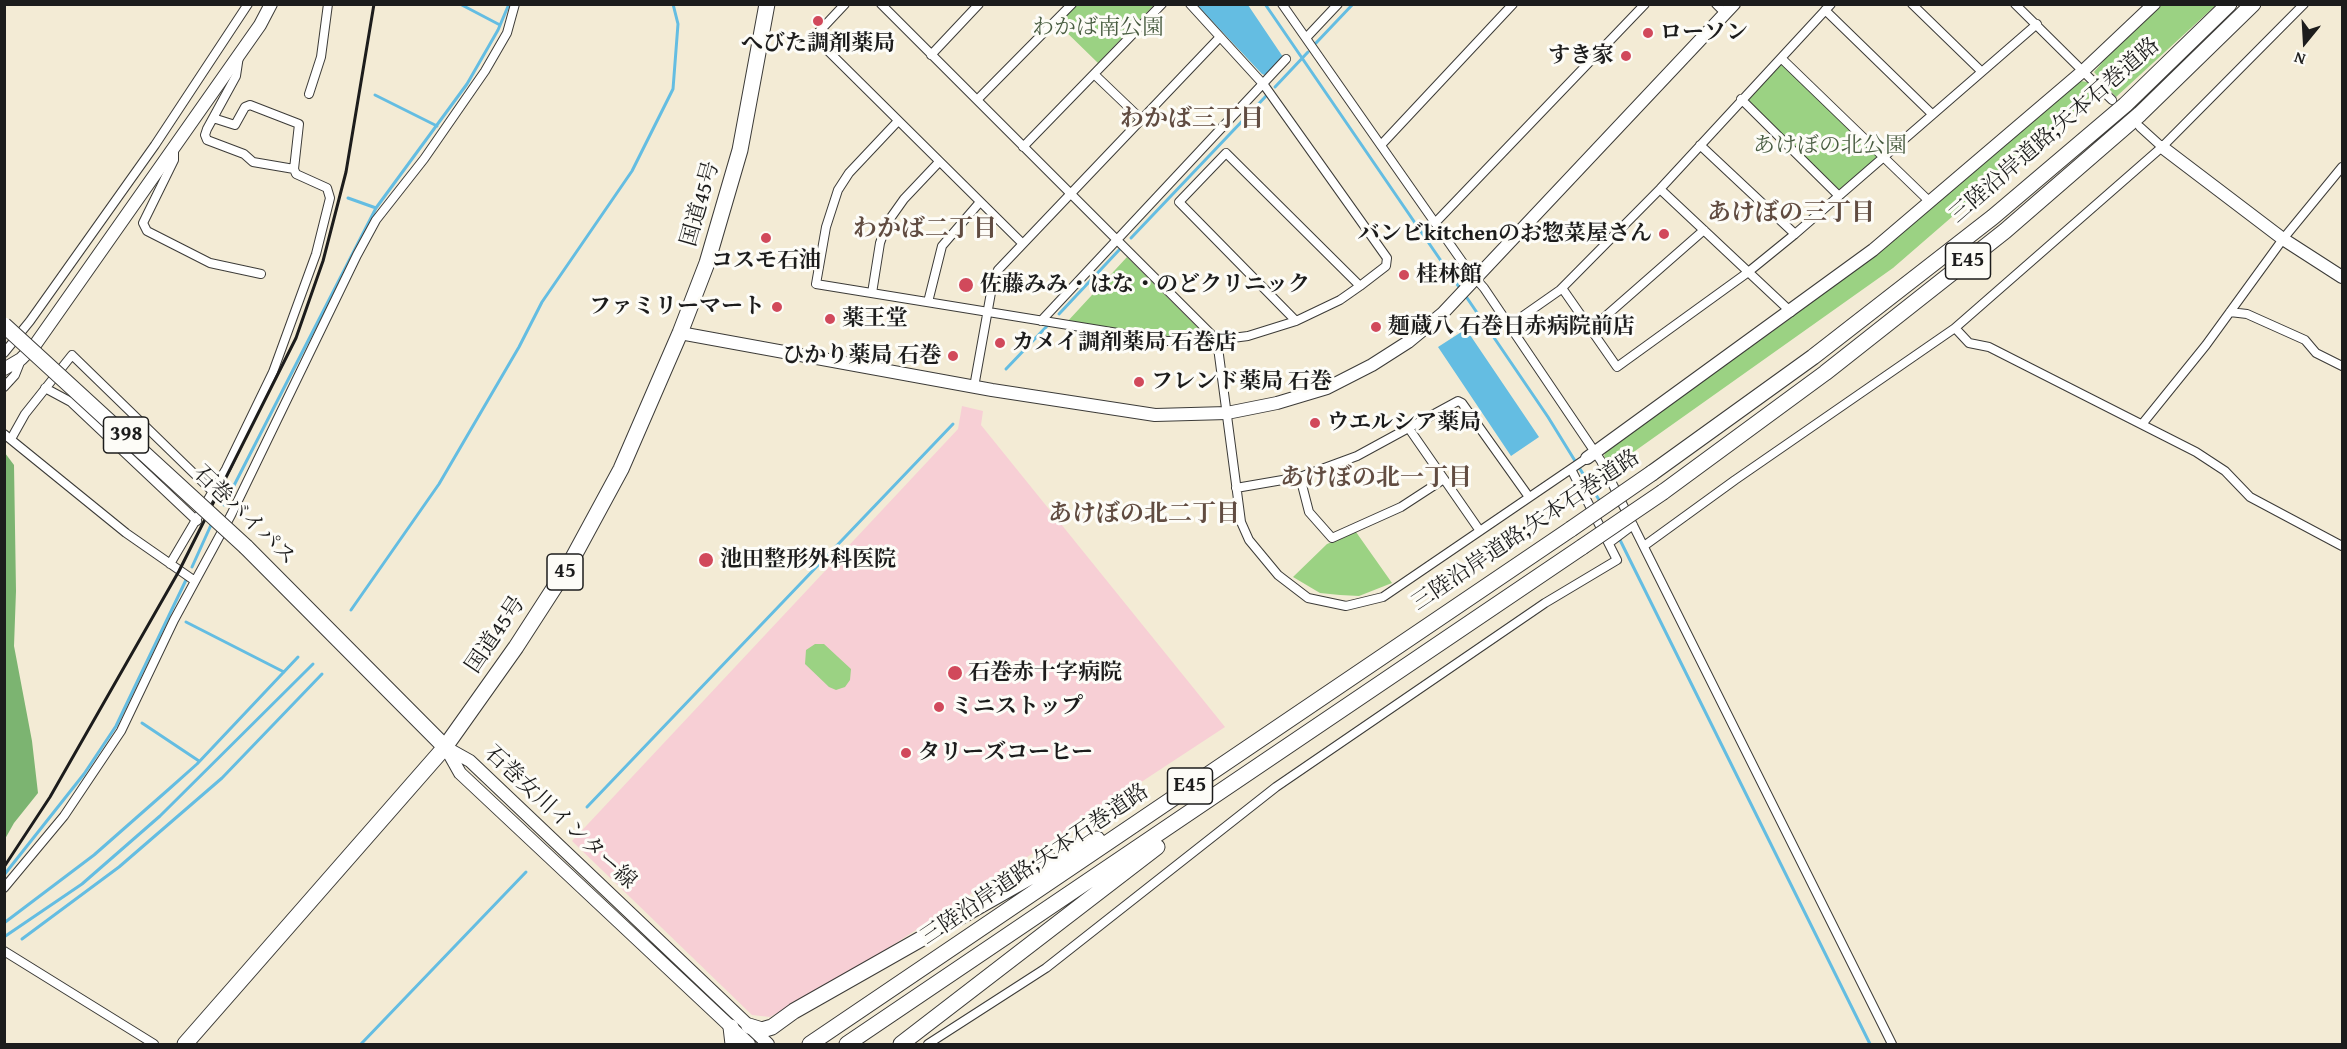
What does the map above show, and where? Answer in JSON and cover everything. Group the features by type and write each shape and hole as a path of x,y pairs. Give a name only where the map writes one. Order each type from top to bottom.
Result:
{"highway":[{"name":"国道45号","path":"185,1044 445,747 497,676 569,565 621,469 680,333 707,263 731,186 760,54 767,4"},
{"name":"三陸沿岸道路;矢本石巻道路","path":"810,1044 1652,474 1804,363 2002,210 2125,105 2229,4"},
{"name":"三陸沿岸道路;矢本石巻道路","path":"847,1044 1663,492 1825,373 2005,231 2140,114 2253,4"},
{"name":"石巻バイパス","path":"4,325 246,547 445,747"},
{"path":"901,1044 1088,897 1318,726"},
{"path":"749,1026 762,1030 772,1027 794,1011 1188,788"},
{"path":"731,1027 733,1044"}],"street":[{"path":"4,353 30,321 155,145 248,4"},
{"path":"4,369 21,359 35,345 239,55 272,4"},
{"path":"309,94 321,57 328,4"},
{"path":"4,888 63,816 121,731 195,581 231,515 278,415 376,220 424,159 485,71 507,33 515,4"},
{"path":"845,4 814,38 1022,243"},
{"path":"931,55 979,4"},
{"path":"977,100 1072,4"},
{"path":"1023,147 1162,4"},
{"path":"898,121 849,173 838,190 826,227 816,284 1167,341 1217,340 1248,336 1296,321 1340,300 1386,266 1387,258 1263,85 1190,4"},
{"path":"928,1044 1046,968 1276,787 1545,603 1617,560 1609,543 1582,461 1509,325 1471,283 1436,223 1282,4"},
{"path":"1306,38 1338,4"},
{"path":"1381,145 1513,4"},
{"path":"1436,223 1645,4"},
{"path":"1912,4 1981,71"},
{"path":"2015,4 2112,100"},
{"path":"882,5 1217,340 1241,522 1249,540 1289,586 1308,598 1330,605 1346,606 1383,597 1582,461 1791,312 1930,202 2083,71 2154,4"},
{"path":"1644,546 1735,480 1955,328 2162,147 2304,4"},
{"path":"680,333 974,387 1132,413 1180,416 1227,413 1277,403 1327,388 1408,342 1455,299 1725,7"},
{"path":"1509,325 1562,288 1660,189 1741,99 1828,8 1932,114"},
{"path":"1562,288 1617,367 1748,273 2037,24"},
{"path":"974,387 987,312 998,270 1220,37"},
{"path":"239,55 236,76 205,135 207,140 244,154 254,162 294,169"},
{"path":"1781,58 1930,202"},
{"path":"1041,321 1286,59"},
{"path":"1095,75 1141,119"},
{"path":"1741,99 1839,196"},
{"path":"170,564 213,492 256,409 287,339 326,216 330,192 320,184 297,174 294,169 298,124 250,105 245,107 235,125 213,118"},
{"path":"2140,127 2162,147 2283,239 2343,278"},
{"path":"174,146 174,160 143,223 147,231 210,263 261,274"},
{"path":"1700,146 1795,234"},
{"path":"1296,321 1179,202 1226,153 1360,286"},
{"path":"872,293 880,243 887,223 904,199 939,162"},
{"path":"2143,423 2230,312 2283,239 2343,167"},
{"path":"1660,189 1791,312"},
{"path":"928,302 942,246 980,202"},
{"path":"1591,329 1704,230"},
{"path":"2230,312 2247,314 2305,340 2316,353 2343,366"},
{"path":"1955,328 1969,343 1989,347 2143,423 2225,471 2250,497 2343,546"},
{"path":"195,581 126,533 8,437 72,355 213,492"},
{"path":"4,387 15,375 21,359"},
{"path":"45,388 71,402 197,521"},
{"path":"1236,488 1300,477 1357,456 1410,430 1453,402 1462,403 1529,497"},
{"path":"1410,430 1480,531"},
{"path":"1582,461 1633,525 1892,1044"},
{"path":"1300,477 1306,506 1332,538 1401,507 1444,479"},
{"path":"1609,543 1633,525"},
{"name":"石巻女川インター線","path":"445,747 470,761 768,1044"},
{"name":"石巻女川インター線","path":"445,747 460,774 749,1044"},
{"path":"4,951 154,1044"}],"shaded area":[{"name":"石巻赤十字病院","path":"962,406 983,411 981,425 1225,727 858,968 770,1017 752,1015 572,841 958,429"}],"green space":[{"name":"わかば南公園","path":"1077,5 1154,5 1098,63 1058,24"},
{"path":"2162,5 2216,5 2116,97 2094,72"},
{"name":"あけぼの北公園","path":"1781,58 1884,157 1839,196 1741,99"},
{"path":"2080,81 2087,82 2096,92 1893,268 1611,468 1604,456 1606,451 1787,321 1892,241"},
{"path":"1127,257 1203,333 1202,337 1148,335 1067,322"},
{"path":"5,453 14,465 16,591 14,646 32,741 38,793 14,823 5,839"},
{"path":"1356,532 1392,583 1359,596 1340,595 1320,593 1293,577 1327,544"},
{"path":"815,644 824,644 851,669 850,680 845,687 836,690 829,687 805,664 806,650"}],"water":[{"path":"1197,5 1248,5 1283,57 1267,76 1262,74"},
{"path":"1466,329 1539,437 1511,456 1438,347"}],"waterway":[{"path":"460,4 500,25"},
{"path":"224,505 376,208 467,84 498,30 509,4"},
{"path":"351,610 439,484 519,347 542,302 632,171 673,89 678,24 673,4"},
{"path":"1265,4 1461,290"},
{"path":"1316,43 1353,4"},
{"path":"1275,87 1308,52"},
{"path":"375,95 437,126"},
{"path":"1131,238 1267,95"},
{"path":"348,198 376,208"},
{"path":"1059,314 1120,249"},
{"path":"1465,295 1548,417 1601,503"},
{"path":"1006,369 1048,325"},
{"path":"587,807 953,424"},
{"path":"192,567 211,525"},
{"path":"1619,538 1870,1044"},
{"path":"4,875 84,774 116,726 186,580"},
{"path":"186,622 284,672"},
{"path":"4,923 94,855 197,764 298,657"},
{"path":"4,937 82,884 160,816 313,664"},
{"path":"22,939 119,867 222,778 322,674"},
{"path":"142,723 199,761"},
{"path":"361,1044 526,872"}],"railway":[{"path":"4,867 50,797 179,571 296,338 323,261 346,172 374,4"}],"place":[{"name":"へびた調剤薬局","path":"818,21"},
{"name":"ローソン","path":"1648,33"},
{"name":"すき家","path":"1626,56"},
{"name":"バンビkitchenのお惣菜屋さん","path":"1664,234"},
{"name":"コスモ石油","path":"766,238"},
{"name":"桂林館","path":"1404,275"},
{"name":"佐藤みみ・はな・のどクリニック","path":"966,285"},
{"name":"ファミリーマート","path":"777,307"},
{"name":"薬王堂","path":"830,319"},
{"name":"麺蔵八 石巻日赤病院前店","path":"1376,327"},
{"name":"カメイ調剤薬局 石巻店","path":"1000,343"},
{"name":"ひかり薬局 石巻","path":"953,356"},
{"name":"フレンド薬局 石巻","path":"1139,382"},
{"name":"ウエルシア薬局","path":"1315,423"},
{"name":"池田整形外科医院","path":"706,560"},
{"name":"石巻赤十字病院","path":"955,673"},
{"name":"ミニストップ","path":"939,707"},
{"name":"タリーズコーヒー","path":"906,753"}],"district":[{"name":"わかば三丁目","path":"1192,120"},
{"name":"あけぼの三丁目","path":"1791,214"},
{"name":"わかば二丁目","path":"925,230"},
{"name":"あけぼの北一丁目","path":"1376,479"},
{"name":"あけぼの北二丁目","path":"1144,515"}]}
